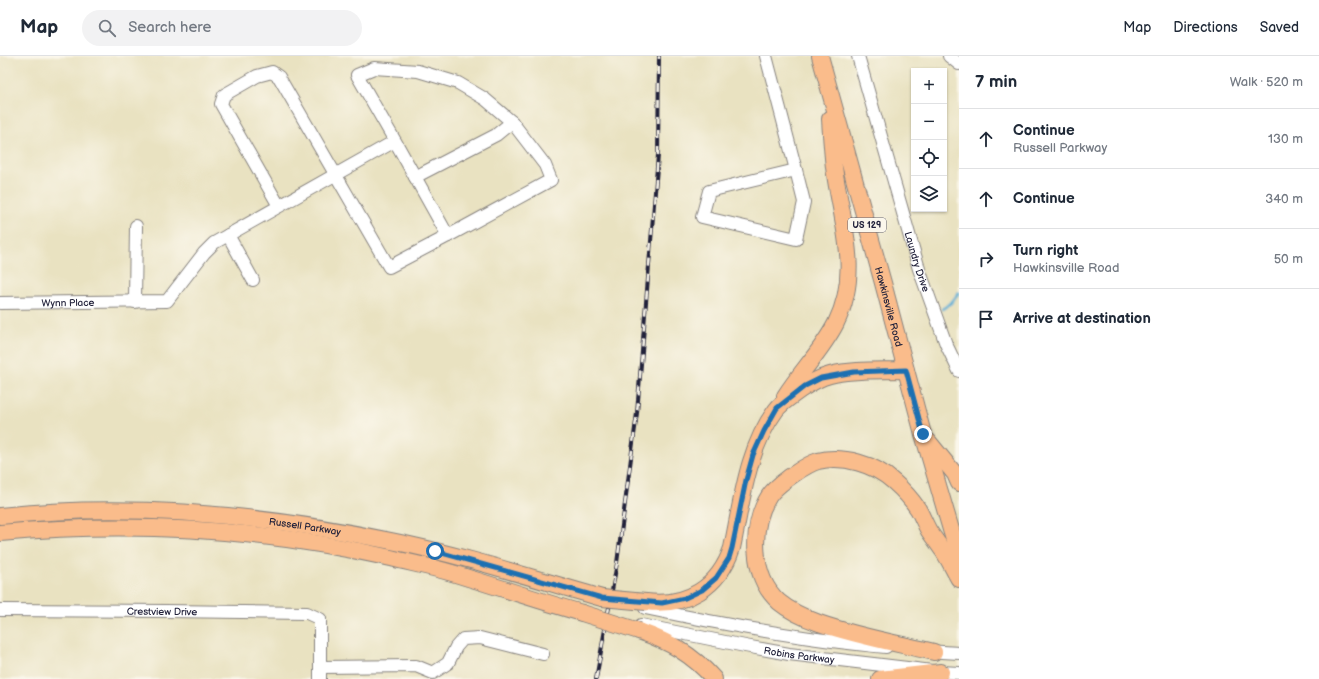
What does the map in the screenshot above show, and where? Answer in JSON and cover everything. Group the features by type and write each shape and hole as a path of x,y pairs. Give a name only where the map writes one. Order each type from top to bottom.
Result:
{"main road":[{"name":"Hawkinsville Road","path":"820,56 874,249 923,434 959,557"},
{"name":"Russell Parkway","path":"0,516 83,511 162,512 230,517 312,526 392,541 435,551 602,598 645,605 670,602 694,595 709,584 721,572 729,558 753,455 777,408 832,331 841,312 849,277 848,247 834,167 827,81"},
{"path":"777,408 805,386 821,378 854,372 906,370"},
{"path":"923,434 956,474 959,483"},
{"path":"934,652 845,632 805,618 786,608 778,601 765,583 757,561 756,534 763,510 769,496 778,485 804,467 828,460 854,461 879,471 894,482 917,508 929,531 942,549 959,579"},
{"name":"Russell Parkway","path":"0,533 80,528 146,528 290,540 390,558 451,573 532,599 640,628 675,646 698,663 714,679"},
{"path":"880,679 941,672"}],"street":[{"path":"766,56 796,170 804,202 796,239 702,217 709,191 796,170"},
{"name":"Laundry Drive","path":"858,56 919,269 946,344 959,371"},
{"path":"949,56 959,64"},
{"path":"279,206 220,104 224,95 257,76 272,72 279,77 389,267 448,236 551,180 545,165 512,122 485,99 458,83 418,71 374,68 357,75 448,236"},
{"path":"415,177 496,135 512,122"},
{"path":"253,280 228,235 394,141"},
{"path":"135,302 136,226"},
{"name":"Wynn Place","path":"0,303 167,301 204,252 214,243 228,235"},
{"name":"Robins Parkway","path":"645,605 721,624 806,638 870,646 959,653"},
{"name":"Crestview Drive","path":"0,610 307,613 320,619 320,673"},
{"name":"Robins Parkway","path":"640,628 782,652 959,673"},
{"path":"320,673 416,666 433,676 448,663 456,647 463,639 480,638 543,654"}],"waterway":[{"path":"942,309 950,304 959,293"}],"railway":[{"path":"596,679 617,563 637,413 658,155 659,56"}],"route":[{"path":"435,551 602,598 653,603 678,600 694,595 702,590 721,572 729,558 732,548 746,480 758,443 777,408 805,386 831,375 854,372 906,370 923,434"}]}
